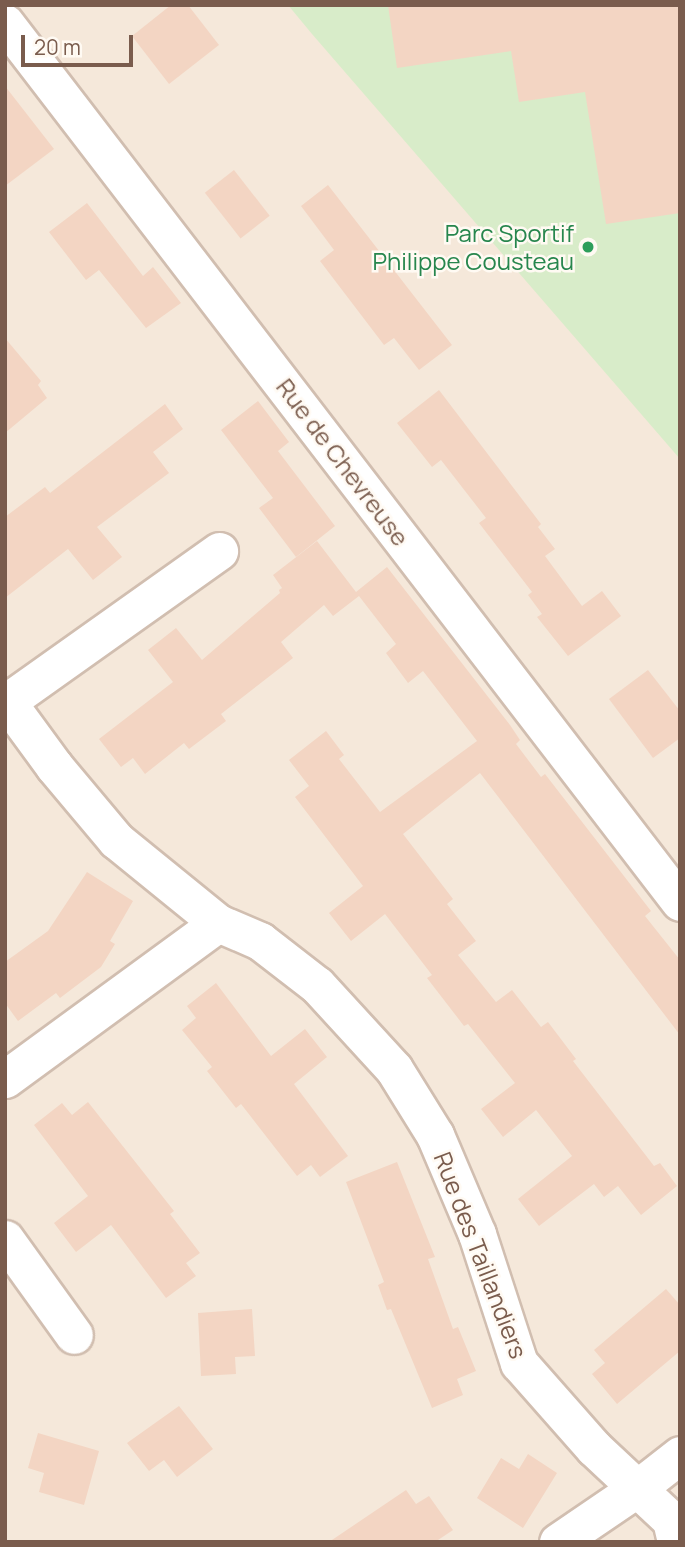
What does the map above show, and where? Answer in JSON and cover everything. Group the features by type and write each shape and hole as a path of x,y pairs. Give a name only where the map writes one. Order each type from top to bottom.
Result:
{"street":[{"name":"Rue de Chevreuse","path":"5,23 680,902"},
{"path":"7,700 219,551"},
{"name":"Rue des Taillandiers","path":"7,700 54,766 116,840 218,923 260,941 317,985 394,1069 435,1135 477,1234 519,1363 594,1448 671,1520 676,1542"},
{"path":"5,1079 218,923"},
{"path":"5,1239 74,1335"},
{"path":"558,1542 639,1488 680,1455"}],"shaded area":[{"path":"5,5 680,5 680,1542 5,1542"}],"green space":[{"name":"Parc Sportif Philippe Cousteau","path":"288,5 680,5 680,459 312,34"}],"building":[{"path":"171,5 188,5 219,45 169,84 132,36"},
{"path":"388,5 680,5 680,213 606,224 585,92 519,102 511,51 397,68"},
{"path":"5,86 54,149 5,186"},
{"path":"234,170 270,216 241,238 205,193"},
{"path":"328,185 452,345 419,370 394,338 384,345 320,261 334,250 301,206"},
{"path":"87,203 143,276 153,267 181,303 146,328 99,270 86,280 49,232"},
{"path":"5,338 41,381 38,385 47,398 5,433"},
{"path":"439,390 541,524 538,527 555,549 545,556 582,606 602,591 621,616 568,656 537,617 542,614 528,595 532,592 479,523 486,518 441,460 432,467 397,423"},
{"path":"258,401 289,442 278,451 335,526 296,557 259,508 273,498 221,430"},
{"path":"165,404 183,429 153,452 169,473 97,527 122,557 93,580 68,549 5,598 5,517 45,487 50,493"},
{"path":"317,541 356,592 387,567 510,725 520,740 516,744 541,777 545,774 651,911 645,916 680,960 680,1035 480,773 403,834 453,899 447,904 476,941 458,955 496,1002 512,990 541,1027 548,1022 576,1059 573,1061 654,1166 660,1163 677,1186 641,1215 618,1186 604,1197 594,1184 539,1226 518,1199 572,1156 536,1110 503,1137 481,1109 515,1083 468,1024 464,1026 427,978 432,975 385,914 351,941 329,913 363,886 295,797 309,786 289,760 326,731 344,755 339,759 380,812 477,741 423,671 408,683 386,653 396,644 359,596 333,616 324,605 281,642 293,658 221,714 226,721 189,749 184,743 145,774 133,758 121,767 99,739 173,682 148,650 176,628 202,660 280,593 282,588 273,575"},
{"path":"648,670 680,711 680,738 653,758 609,699"},
{"path":"87,872 133,901 110,941 115,944 101,967 60,998 56,993 18,1021 5,1003 5,962 48,931"},
{"path":"216,983 271,1056 305,1029 327,1057 294,1084 348,1156 320,1177 311,1165 297,1176 241,1104 236,1108 207,1071 212,1067 182,1030 196,1018 187,1006"},
{"path":"88,1102 174,1211 170,1214 200,1253 186,1263 196,1276 166,1298 111,1225 76,1252 54,1223 88,1196 34,1125 62,1103 72,1115"},
{"path":"397,1162 435,1257 428,1259 453,1329 458,1327 476,1371 457,1379 463,1395 432,1408 391,1309 387,1310 378,1285 384,1282 346,1182"},
{"path":"666,1289 680,1305 680,1351 617,1404 592,1374 605,1363 594,1350"},
{"path":"252,1309 255,1356 235,1357 236,1374 201,1376 198,1313"},
{"path":"179,1406 213,1449 177,1477 164,1460 149,1471 127,1443"},
{"path":"38,1433 99,1451 84,1505 39,1492 44,1473 28,1468"},
{"path":"528,1454 557,1473 523,1528 477,1498 501,1458 519,1469"},
{"path":"406,1490 416,1504 429,1496 453,1530 435,1542 329,1542"}],"place":[{"name":"Parc Sportif Philippe Cousteau","path":"588,247"}]}
